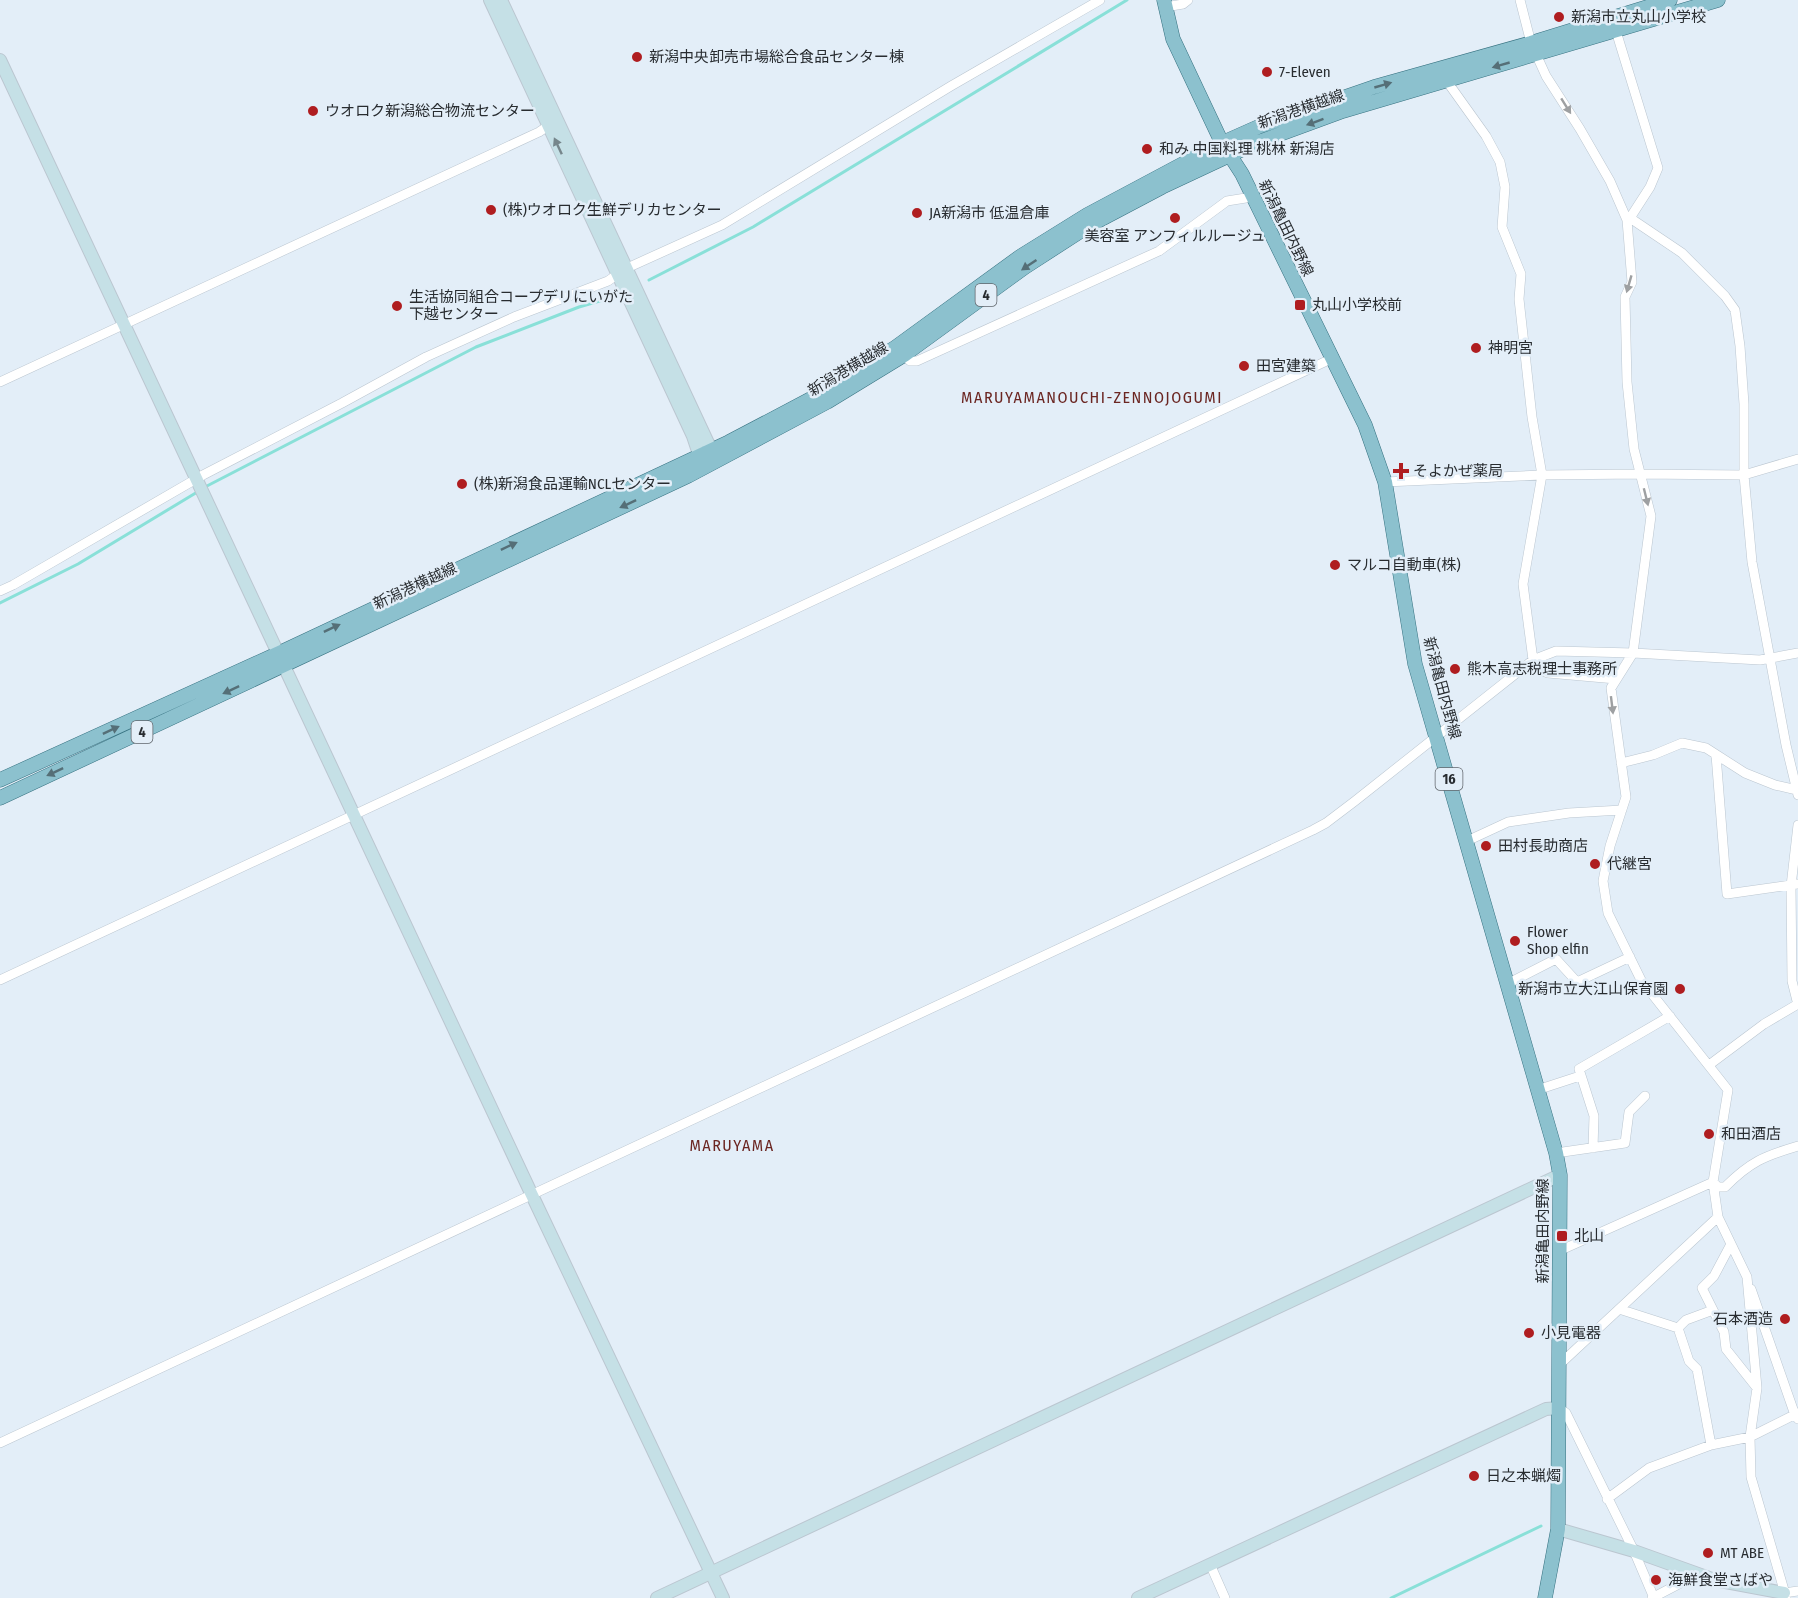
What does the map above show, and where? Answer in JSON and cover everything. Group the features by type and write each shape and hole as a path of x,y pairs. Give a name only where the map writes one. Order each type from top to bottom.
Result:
{"main road":[{"name":"新潟港横越線","path":"707,458 827,402 904,355 1024,267 1090,225 1162,187 1256,143 1343,111 1446,80 1668,0"},
{"name":"新潟港横越線","path":"0,780 282,659 688,476 729,442 824,392 896,347 1021,256 1087,215 1222,143 1258,127 1374,87 1616,31 1718,0"},
{"name":"新潟亀田内野線","path":"1164,4 1173,39 1222,143 1252,197 1333,358 1365,425 1385,482 1415,664 1556,1153 1560,1175 1558,1529 1545,1598"},
{"name":"新潟港横越線","path":"0,798 282,659"}],"street":[{"path":"490,0 548,126 622,272"},
{"path":"501,0 693,436 707,458"},
{"path":"0,591 195,479 426,357 514,317 608,281 622,272 722,225 951,86 1100,0"},
{"path":"1164,4 1183,4 1188,0"},
{"path":"1520,0 1534,49 1546,76 1580,129 1629,219 1632,282 1624,297 1627,382 1634,449 1651,516 1633,653 1611,688 1626,797 1610,846 1603,881 1608,913 1641,980 1728,1090 1713,1182 1718,1217 1747,1276 1797,1416 1750,1437 1711,1445 1649,1468 1607,1499"},
{"path":"1616,31 1658,168 1650,187 1629,219"},
{"path":"0,60 723,1598"},
{"path":"1446,80 1486,136 1500,162 1505,187 1502,227 1521,274 1519,299 1532,417 1542,475 1523,584 1533,660 1540,670 1548,673 1616,680"},
{"path":"0,382 548,126"},
{"path":"904,355 910,361 918,361 1159,251 1227,201 1252,197"},
{"path":"1629,219 1682,253 1735,310 1744,405 1744,475 1752,562 1786,745 1798,795"},
{"path":"0,980 1333,358"},
{"path":"1385,482 1542,475 1744,475 1798,459"},
{"path":"0,1443 531,1193 1319,827 1533,660 1556,651 1752,660 1798,653"},
{"path":"1621,763 1653,755 1682,742 1706,748 1745,773 1787,789 1797,790"},
{"path":"1716,755 1727,894 1794,885"},
{"path":"1467,841 1508,822 1569,813 1622,810"},
{"path":"1709,1065 1764,1023 1798,1005 1792,981 1798,825"},
{"path":"1507,984 1557,959 1576,982 1630,957"},
{"path":"1593,1148 1594,1116 1579,1069 1670,1016"},
{"path":"1538,1090 1580,1076"},
{"path":"1556,1153 1625,1143 1629,1112 1645,1096"},
{"path":"1713,1182 1718,1187 1725,1187 1751,1163 1798,1146"},
{"path":"657,1598 1560,1175"},
{"path":"1559,1251 1713,1182"},
{"path":"1560,1365 1718,1217"},
{"path":"1731,1244 1714,1276 1702,1288 1724,1332 1726,1349 1756,1388"},
{"path":"1747,1276 1756,1388 1750,1437 1750,1477 1785,1595"},
{"path":"1619,1309 1678,1328"},
{"path":"1678,1328 1686,1320 1713,1310"},
{"path":"1678,1328 1689,1361 1697,1369 1711,1445"},
{"path":"1138,1598 1546,1408 1559,1408 1566,1413 1634,1551 1653,1598 1698,1574"},
{"path":"1558,1529 1634,1551 1715,1580 1785,1595 1798,1591"},
{"path":"1210,1564 1225,1598"}],"waterway":[{"path":"649,280 753,227 1127,0"},
{"path":"205,487 476,347 579,307 610,298"},
{"path":"0,603 78,564 199,491"},
{"path":"1391,1598 1541,1526"}],"place":[{"name":"新潟市立丸山小学校","path":"1559,17"},
{"name":"新潟中央卸売市場総合食品センター棟","path":"637,57"},
{"name":"7-Eleven","path":"1267,72"},
{"name":"ウオロク新潟総合物流センター","path":"313,111"},
{"name":"和み 中国料理 桃林 新潟店","path":"1147,149"},
{"name":"(株)ウオロク生鮮デリカセンター","path":"491,210"},
{"name":"JA新潟市 低温倉庫","path":"917,213"},
{"name":"美容室 アンフィルルージュ","path":"1175,218"},
{"name":"丸山小学校前","path":"1300,305"},
{"name":"生活協同組合コープデリにいがた 下越センター","path":"397,306"},
{"name":"神明宮","path":"1476,348"},
{"name":"田宮建築","path":"1244,366"},
{"name":"そよかぜ薬局","path":"1401,471"},
{"name":"(株)新潟食品運輸NCLセンター","path":"462,484"},
{"name":"マルコ自動車(株)","path":"1335,565"},
{"name":"熊木高志税理士事務所","path":"1455,669"},
{"name":"田村長助商店","path":"1486,846"},
{"name":"代継宮","path":"1595,864"},
{"name":"Flower Shop elfin","path":"1515,941"},
{"name":"新潟市立大江山保育園","path":"1680,989"},
{"name":"和田酒店","path":"1709,1134"},
{"name":"北山","path":"1562,1236"},
{"name":"石本酒造","path":"1785,1319"},
{"name":"小見電器","path":"1529,1333"},
{"name":"日之本蝋燭","path":"1474,1476"},
{"name":"MT ABE","path":"1708,1553"},
{"name":"海鮮食堂さばや","path":"1656,1580"}],"district":[{"name":"MARUYAMANOUCHI-ZENNOJOGUMI","path":"1092,397"},
{"name":"MARUYAMA","path":"732,1145"}]}
